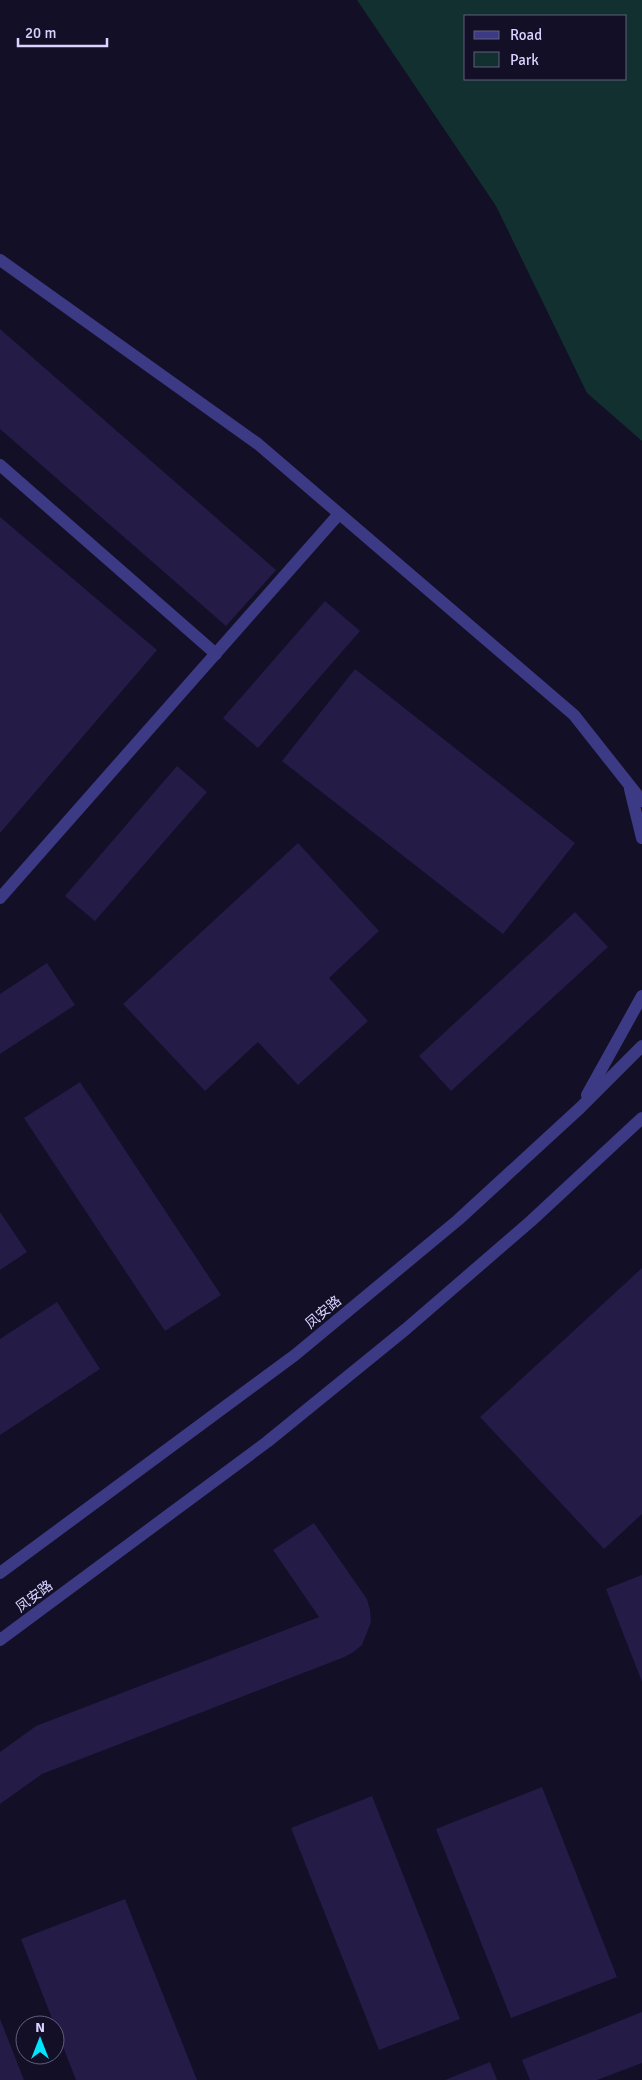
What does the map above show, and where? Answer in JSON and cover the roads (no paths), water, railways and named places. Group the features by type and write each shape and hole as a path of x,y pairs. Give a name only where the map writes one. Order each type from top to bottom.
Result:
{"street":[{"path":"0,260 258,444 574,716 642,801"},
{"path":"0,465 216,654"},
{"path":"0,897 339,514"},
{"path":"629,784 642,792"},
{"path":"629,784 642,838"},
{"path":"580,1108 642,996"},
{"name":"凤安路","path":"0,1573 295,1355 458,1220 580,1108 642,1046"},
{"name":"凤安路","path":"0,1640 267,1442 406,1330 532,1221 639,1122"}]}
